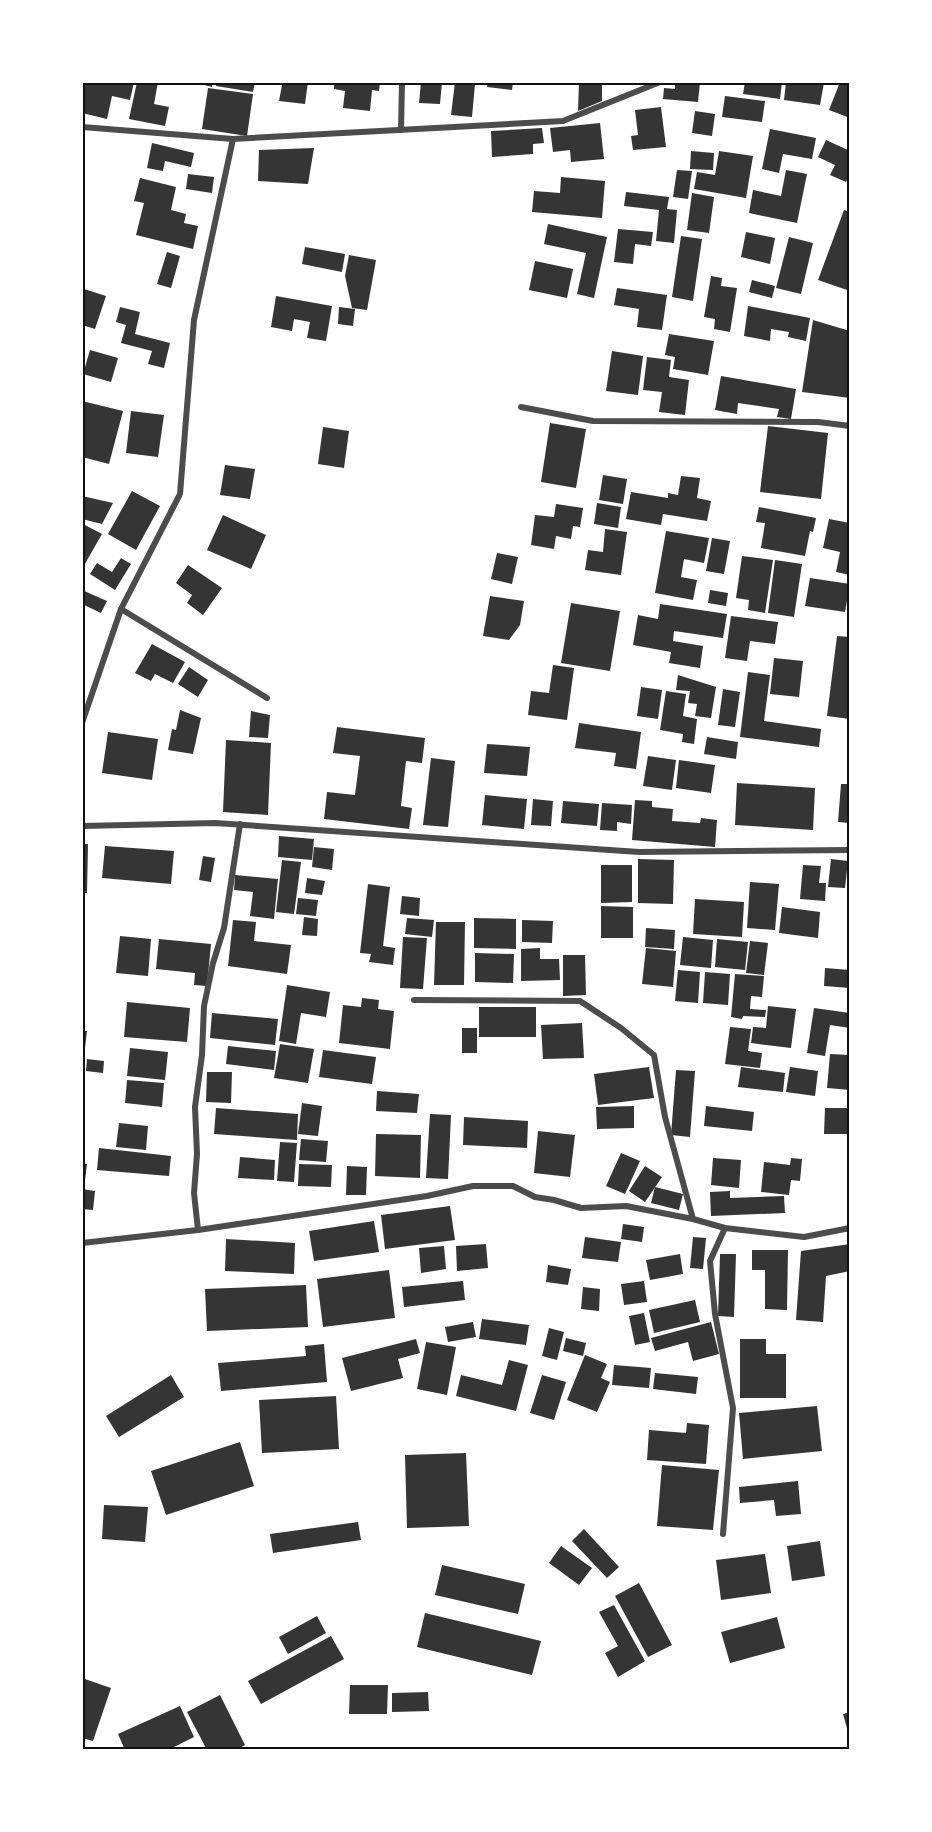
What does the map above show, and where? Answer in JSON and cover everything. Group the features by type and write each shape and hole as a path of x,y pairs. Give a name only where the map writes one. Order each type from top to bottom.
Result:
{"street":[{"path":"401,130 402,82"},
{"path":"82,127 232,139 563,121 660,82"},
{"path":"82,723 121,609 180,494 194,320 232,139"},
{"path":"521,407 593,421 818,422 849,426"},
{"path":"121,609 267,698"},
{"path":"82,826 240,824 639,852 849,850"},
{"path":"198,1230 194,1193 197,1154 195,1107 202,1055 204,1006 213,963 224,928 240,824"},
{"path":"414,1000 580,1001 621,1028 654,1055 665,1117 693,1219"},
{"path":"82,1243 198,1230 427,1196 473,1186 513,1186 535,1197 581,1208 626,1206 693,1219 725,1228 804,1237 849,1228"},
{"path":"723,1534 733,1408 715,1314 710,1261 725,1228"}],"building":[{"path":"82,82 134,82 130,100 112,96 107,119 82,113"},
{"path":"137,82 158,82 154,104 169,107 165,126 129,119"},
{"path":"193,82 213,82 212,87"},
{"path":"216,82 255,82 253,92 216,86"},
{"path":"273,82 308,82 305,104 279,101 282,85 273,84"},
{"path":"334,82 380,82 379,91 372,90 370,111 343,108 345,91 334,89"},
{"path":"421,82 442,82 440,104 419,103"},
{"path":"455,82 475,84 472,117 451,115"},
{"path":"488,82 513,82 512,90 487,87"},
{"path":"579,82 602,82 602,101 578,111"},
{"path":"675,82 700,82 698,102 663,99 664,88 675,89"},
{"path":"745,82 782,82 780,99 743,94"},
{"path":"786,82 824,83 820,105 784,100"},
{"path":"840,82 850,82 850,118 829,110"},
{"path":"208,88 253,94 247,136 202,129"},
{"path":"725,96 765,101 762,122 722,117"},
{"path":"661,107 666,147 633,150 631,136 638,135 635,110"},
{"path":"695,111 715,114 712,136 692,133"},
{"path":"600,123 604,159 571,162 570,150 553,152 550,128"},
{"path":"542,128 544,143 533,144 533,154 492,157 491,131"},
{"path":"770,129 816,138 812,159 783,154 779,173 762,169"},
{"path":"826,140 850,151 850,174 846,182 830,175 835,165 818,157"},
{"path":"152,143 194,153 191,167 165,161 163,171 147,168"},
{"path":"314,148 308,184 258,181 259,150"},
{"path":"691,151 714,153 713,170 690,169"},
{"path":"719,151 753,156 746,198 694,189 697,172 715,175"},
{"path":"677,170 692,171 688,199 673,197"},
{"path":"786,170 807,174 797,223 749,213 753,190 781,196"},
{"path":"188,174 214,177 212,193 186,189"},
{"path":"561,177 605,181 602,218 532,212 534,191 560,193"},
{"path":"140,178 176,187 171,210 186,214 184,223 198,226 193,249 136,235 144,203 134,201"},
{"path":"626,192 669,197 667,209 677,210 674,243 656,241 659,210 624,206"},
{"path":"692,193 714,197 709,233 687,230"},
{"path":"844,210 850,212 850,291 818,280"},
{"path":"548,224 607,237 594,298 577,294 586,253 544,244"},
{"path":"618,229 653,232 651,246 635,244 633,264 614,262"},
{"path":"746,232 775,238 770,264 741,257"},
{"path":"681,236 702,239 693,301 672,297"},
{"path":"789,237 813,243 801,294 776,288"},
{"path":"305,247 345,254 342,272 302,264"},
{"path":"167,252 180,256 171,288 157,284"},
{"path":"349,255 376,260 367,310 352,308 345,276"},
{"path":"535,261 573,269 567,298 529,290"},
{"path":"711,276 722,278 721,286 737,288 730,332 714,329 715,319 704,317"},
{"path":"752,280 775,286 772,298 749,292"},
{"path":"617,288 667,295 662,330 637,327 639,309 614,305"},
{"path":"84,289 106,296 95,329 82,325"},
{"path":"276,296 332,306 326,341 307,338 310,322 294,319 292,331 271,327"},
{"path":"748,306 810,318 806,341 788,337 789,332 771,329 770,341 744,336"},
{"path":"120,307 140,312 135,334 170,343 164,368 148,364 152,351 121,343 126,325 116,322"},
{"path":"339,307 355,309 353,326 338,324"},
{"path":"813,320 850,331 850,398 802,392"},
{"path":"669,334 714,341 708,375 673,369 675,357 665,355"},
{"path":"90,350 118,358 111,382 83,374"},
{"path":"612,351 643,356 638,395 606,391"},
{"path":"647,357 671,360 669,377 689,380 685,415 659,412 662,392 643,390"},
{"path":"721,376 796,389 791,419 777,417 779,409 738,403 737,414 715,410"},
{"path":"82,401 123,411 109,464 82,457"},
{"path":"131,411 164,415 158,457 126,453"},
{"path":"550,423 586,429 576,488 541,482"},
{"path":"768,426 828,433 821,499 760,492"},
{"path":"323,427 349,431 344,468 318,464"},
{"path":"225,465 255,469 250,499 220,495"},
{"path":"603,475 627,479 623,504 599,500"},
{"path":"681,476 700,478 697,498 711,501 707,521 663,514 661,525 626,519 631,492 668,498 668,493 678,495"},
{"path":"132,491 160,506 136,550 108,534"},
{"path":"82,496 113,503 102,524 82,519"},
{"path":"597,503 621,507 618,528 594,524"},
{"path":"556,504 583,508 580,527 573,526 571,539 556,536 554,549 531,545 535,515 554,517"},
{"path":"759,507 816,518 813,532 810,531 805,556 761,548 765,523 756,522"},
{"path":"223,515 266,535 251,569 207,550"},
{"path":"829,519 850,523 850,575 836,572 840,552 823,548"},
{"path":"85,525 102,534 82,569 82,528"},
{"path":"605,529 627,532 621,575 585,570 588,550 603,552"},
{"path":"666,531 709,538 704,563 684,559 681,577 697,580 693,600 655,593"},
{"path":"712,538 730,541 724,574 706,571"},
{"path":"497,553 518,557 512,584 491,579"},
{"path":"742,556 773,560 765,613 748,610 749,600 736,598"},
{"path":"121,558 131,564 115,590 90,574 97,563 112,572"},
{"path":"775,560 802,564 794,617 768,613"},
{"path":"188,565 222,588 203,615 187,603 192,595 176,583"},
{"path":"810,578 850,584 845,612 805,606"},
{"path":"82,590 107,601 101,613 82,604"},
{"path":"710,590 728,593 726,606 708,603"},
{"path":"490,596 524,601 520,625 509,640 483,636"},
{"path":"571,603 620,611 610,671 561,663"},
{"path":"660,604 727,614 723,638 674,631 673,641 703,646 700,668 669,663 671,652 633,645 638,615 658,619"},
{"path":"731,616 778,622 775,644 750,641 747,661 725,658"},
{"path":"837,636 850,637 850,719 827,716"},
{"path":"152,644 185,662 173,683 155,674 151,681 135,673"},
{"path":"774,658 803,661 799,697 770,694"},
{"path":"553,665 574,668 567,720 528,715 531,691 549,693"},
{"path":"189,667 208,680 198,697 178,684"},
{"path":"748,672 770,675 764,721 821,729 819,747 740,737"},
{"path":"678,675 716,687 711,718 695,716 697,704 688,703 690,691 676,690"},
{"path":"641,687 662,690 658,719 637,716"},
{"path":"723,689 740,692 735,727 718,725"},
{"path":"666,691 686,694 683,716 697,719 694,744 682,742 683,734 660,730"},
{"path":"180,710 201,718 193,754 168,750 172,729 176,730"},
{"path":"251,711 270,715 268,738 249,737"},
{"path":"579,723 641,732 636,769 614,766 616,753 575,748"},
{"path":"337,727 425,738 422,763 406,761 401,806 412,808 409,829 324,819 327,792 355,795 360,756 333,753"},
{"path":"108,732 158,739 152,780 102,773"},
{"path":"707,737 738,742 736,759 704,754"},
{"path":"226,740 271,743 268,815 223,812"},
{"path":"487,744 530,747 527,776 484,773"},
{"path":"648,756 676,760 672,790 643,786"},
{"path":"431,758 455,761 448,827 423,825"},
{"path":"679,760 715,765 711,793 676,788"},
{"path":"737,783 815,788 813,830 735,825"},
{"path":"841,784 850,784 850,823 838,822"},
{"path":"485,795 527,799 524,829 482,825"},
{"path":"533,799 553,801 551,826 531,825"},
{"path":"635,800 652,801 652,807 673,809 672,821 700,823 701,818 717,820 715,847 632,840"},
{"path":"563,801 599,804 597,826 561,823"},
{"path":"602,803 632,805 631,824 617,822 617,831 600,830"},
{"path":"279,836 314,839 312,860 278,857"},
{"path":"82,844 88,844 87,893 82,893"},
{"path":"105,846 174,851 171,884 102,878"},
{"path":"314,847 334,849 332,870 312,867"},
{"path":"203,856 215,858 211,882 199,880"},
{"path":"638,859 674,860 673,904 638,903"},
{"path":"831,859 848,861 845,888 828,887"},
{"path":"282,860 301,862 294,914 276,912"},
{"path":"601,865 632,865 632,902 601,903"},
{"path":"803,865 821,866 819,883 826,883 825,901 800,899"},
{"path":"235,875 278,879 274,919 250,916 253,892 234,890"},
{"path":"307,878 325,881 322,895 305,893"},
{"path":"750,882 779,884 775,930 747,928"},
{"path":"368,884 390,887 383,946 395,948 393,965 369,962 371,954 360,953"},
{"path":"402,896 420,898 419,916 400,914"},
{"path":"298,898 318,900 316,916 296,914"},
{"path":"695,899 744,902 742,937 693,934"},
{"path":"601,906 633,907 633,938 601,938"},
{"path":"782,907 820,912 818,938 779,933"},
{"path":"304,917 318,919 317,936 302,935"},
{"path":"407,918 434,920 432,937 405,934"},
{"path":"474,918 516,919 516,949 474,948"},
{"path":"233,920 256,922 254,941 291,945 287,974 228,966"},
{"path":"522,920 553,921 552,943 522,942"},
{"path":"436,922 465,922 464,985 434,985"},
{"path":"646,928 675,930 674,949 645,947"},
{"path":"120,936 151,939 148,976 116,973"},
{"path":"403,937 427,938 423,989 400,988"},
{"path":"683,937 713,940 711,968 680,965"},
{"path":"159,939 211,944 207,986 194,985 195,973 156,969"},
{"path":"717,939 748,942 745,970 715,967"},
{"path":"750,941 768,943 764,975 746,973"},
{"path":"540,948 540,959 559,959 560,980 521,981 521,949"},
{"path":"646,948 676,951 673,987 642,984"},
{"path":"475,953 514,954 513,983 475,982"},
{"path":"563,955 585,955 586,995 563,996"},
{"path":"825,968 850,970 850,988 824,986"},
{"path":"678,970 700,972 698,1003 675,1001"},
{"path":"705,972 730,974 728,1005 703,1003"},
{"path":"735,974 764,976 762,997 751,996 750,1009 766,1010 765,1017 743,1016 742,1019 731,1017"},
{"path":"287,985 330,992 326,1017 301,1013 296,1044 279,1041"},
{"path":"362,998 379,1000 378,1009 394,1011 390,1049 339,1043 343,1005 361,1007"},
{"path":"127,1002 190,1008 187,1042 124,1037"},
{"path":"768,1006 796,1009 791,1048 751,1043 753,1027 766,1028"},
{"path":"479,1007 536,1007 536,1037 479,1037"},
{"path":"814,1008 850,1013 850,1028 830,1025 825,1056 807,1053"},
{"path":"212,1013 278,1019 275,1045 210,1038"},
{"path":"582,1023 584,1058 543,1059 541,1025"},
{"path":"730,1027 751,1029 748,1051 762,1053 760,1068 725,1064"},
{"path":"462,1028 477,1028 477,1053 462,1053"},
{"path":"82,1031 87,1031 84,1056 82,1056"},
{"path":"280,1044 314,1049 308,1083 274,1078"},
{"path":"228,1046 276,1051 274,1070 226,1064"},
{"path":"130,1048 168,1052 165,1080 127,1076"},
{"path":"323,1050 376,1057 372,1084 319,1077"},
{"path":"830,1054 850,1055 850,1090 827,1088"},
{"path":"87,1059 104,1061 103,1073 86,1071"},
{"path":"649,1067 654,1098 598,1105 594,1074"},
{"path":"741,1067 785,1073 783,1092 738,1087"},
{"path":"790,1067 818,1071 815,1096 786,1092"},
{"path":"676,1070 695,1071 690,1137 671,1135"},
{"path":"207,1072 232,1072 231,1103 206,1102"},
{"path":"127,1080 164,1083 162,1107 125,1103"},
{"path":"377,1091 419,1094 417,1113 376,1111"},
{"path":"302,1103 322,1106 318,1136 298,1134"},
{"path":"634,1106 634,1128 597,1129 596,1107"},
{"path":"706,1106 754,1112 752,1131 704,1126"},
{"path":"216,1108 298,1114 297,1140 214,1134"},
{"path":"825,1108 850,1108 850,1134 824,1134"},
{"path":"430,1114 451,1115 448,1179 426,1178"},
{"path":"464,1117 528,1121 527,1148 463,1145"},
{"path":"119,1123 148,1126 146,1150 116,1147"},
{"path":"538,1131 575,1135 570,1177 534,1173"},
{"path":"376,1134 421,1135 420,1178 375,1176"},
{"path":"301,1139 328,1141 326,1162 299,1160"},
{"path":"280,1142 297,1143 294,1182 277,1181"},
{"path":"99,1148 171,1156 169,1176 97,1170"},
{"path":"621,1153 640,1161 625,1194 606,1186"},
{"path":"240,1157 275,1160 274,1180 238,1178"},
{"path":"713,1158 741,1160 739,1188 711,1185"},
{"path":"791,1158 802,1159 800,1181 791,1180 789,1195 761,1192 764,1162 790,1165"},
{"path":"82,1163 87,1164 84,1189 82,1189"},
{"path":"299,1164 332,1165 331,1187 298,1186"},
{"path":"347,1166 367,1167 366,1195 346,1195"},
{"path":"645,1166 662,1177 645,1202 629,1191"},
{"path":"655,1187 683,1194 679,1210 651,1203"},
{"path":"82,1189 95,1191 93,1210 82,1209"},
{"path":"730,1191 730,1198 784,1196 785,1213 711,1216 710,1192"},
{"path":"450,1206 455,1240 385,1249 381,1215"},
{"path":"374,1221 379,1252 314,1261 309,1231"},
{"path":"623,1224 644,1227 642,1242 621,1239"},
{"path":"585,1237 621,1242 618,1262 582,1258"},
{"path":"693,1237 706,1238 703,1269 690,1268"},
{"path":"226,1239 295,1243 294,1274 225,1271"},
{"path":"486,1244 488,1268 457,1271 456,1246"},
{"path":"850,1244 850,1271 826,1276 823,1322 796,1320 801,1251"},
{"path":"444,1246 446,1269 421,1273 419,1248"},
{"path":"752,1250 788,1250 787,1310 765,1309 765,1270 752,1270"},
{"path":"680,1254 683,1274 650,1280 646,1260"},
{"path":"720,1254 736,1254 734,1317 718,1316"},
{"path":"548,1265 571,1269 568,1285 546,1282"},
{"path":"389,1270 395,1318 323,1327 317,1279"},
{"path":"463,1281 465,1300 404,1307 402,1287"},
{"path":"644,1281 647,1302 624,1305 621,1284"},
{"path":"306,1285 308,1327 207,1331 205,1289"},
{"path":"583,1287 600,1289 599,1311 581,1309"},
{"path":"695,1300 700,1322 654,1333 649,1310"},
{"path":"644,1313 650,1342 635,1345 629,1316"},
{"path":"482,1319 529,1325 526,1345 479,1339"},
{"path":"473,1322 476,1337 448,1342 445,1327"},
{"path":"711,1322 719,1354 693,1361 688,1342 655,1351 651,1338"},
{"path":"549,1328 564,1332 557,1360 542,1356"},
{"path":"566,1338 586,1343 583,1356 563,1351"},
{"path":"416,1339 420,1353 398,1359 403,1378 351,1391 342,1358"},
{"path":"740,1339 766,1339 766,1354 786,1354 786,1398 740,1398"},
{"path":"426,1342 456,1347 447,1395 417,1389"},
{"path":"324,1344 327,1382 221,1391 218,1363 306,1356 305,1346"},
{"path":"585,1355 607,1364 601,1378 610,1382 597,1412 567,1400"},
{"path":"509,1360 528,1365 516,1411 456,1396 461,1375 502,1385"},
{"path":"614,1365 651,1368 649,1388 612,1385"},
{"path":"655,1373 698,1377 696,1394 653,1389"},
{"path":"171,1375 184,1397 119,1437 106,1416"},
{"path":"542,1375 566,1382 554,1420 530,1413"},
{"path":"336,1396 339,1449 262,1453 259,1400"},
{"path":"817,1406 822,1451 743,1459 739,1413"},
{"path":"687,1423 709,1425 706,1464 647,1460 649,1430 686,1433"},
{"path":"240,1442 254,1486 166,1515 151,1471"},
{"path":"466,1453 469,1526 407,1528 405,1455"},
{"path":"662,1465 719,1470 713,1530 657,1526"},
{"path":"798,1481 801,1514 776,1516 774,1500 740,1503 739,1487"},
{"path":"104,1505 148,1507 145,1542 102,1539"},
{"path":"358,1522 361,1540 273,1553 270,1534"},
{"path":"584,1529 619,1567 607,1578 572,1541"},
{"path":"820,1541 825,1576 792,1581 787,1546"},
{"path":"561,1546 592,1568 579,1585 549,1563"},
{"path":"765,1554 771,1593 721,1600 716,1560"},
{"path":"442,1565 525,1584 518,1614 435,1595"},
{"path":"639,1583 672,1645 648,1657 615,1596"},
{"path":"614,1605 645,1661 618,1677 605,1653 618,1646 599,1612"},
{"path":"425,1613 541,1641 532,1675 417,1647"},
{"path":"317,1616 326,1633 288,1654 279,1637"},
{"path":"777,1617 785,1648 730,1663 721,1632"},
{"path":"331,1636 344,1659 261,1704 248,1681"},
{"path":"82,1678 111,1688 93,1741 82,1738"},
{"path":"350,1685 388,1685 387,1714 349,1714"},
{"path":"428,1692 429,1711 392,1712 392,1693"},
{"path":"220,1695 245,1745 236,1750 207,1750 187,1712"},
{"path":"180,1706 194,1737 168,1750 125,1750 118,1734"},
{"path":"850,1712 850,1735 849,1735 843,1714"}]}
